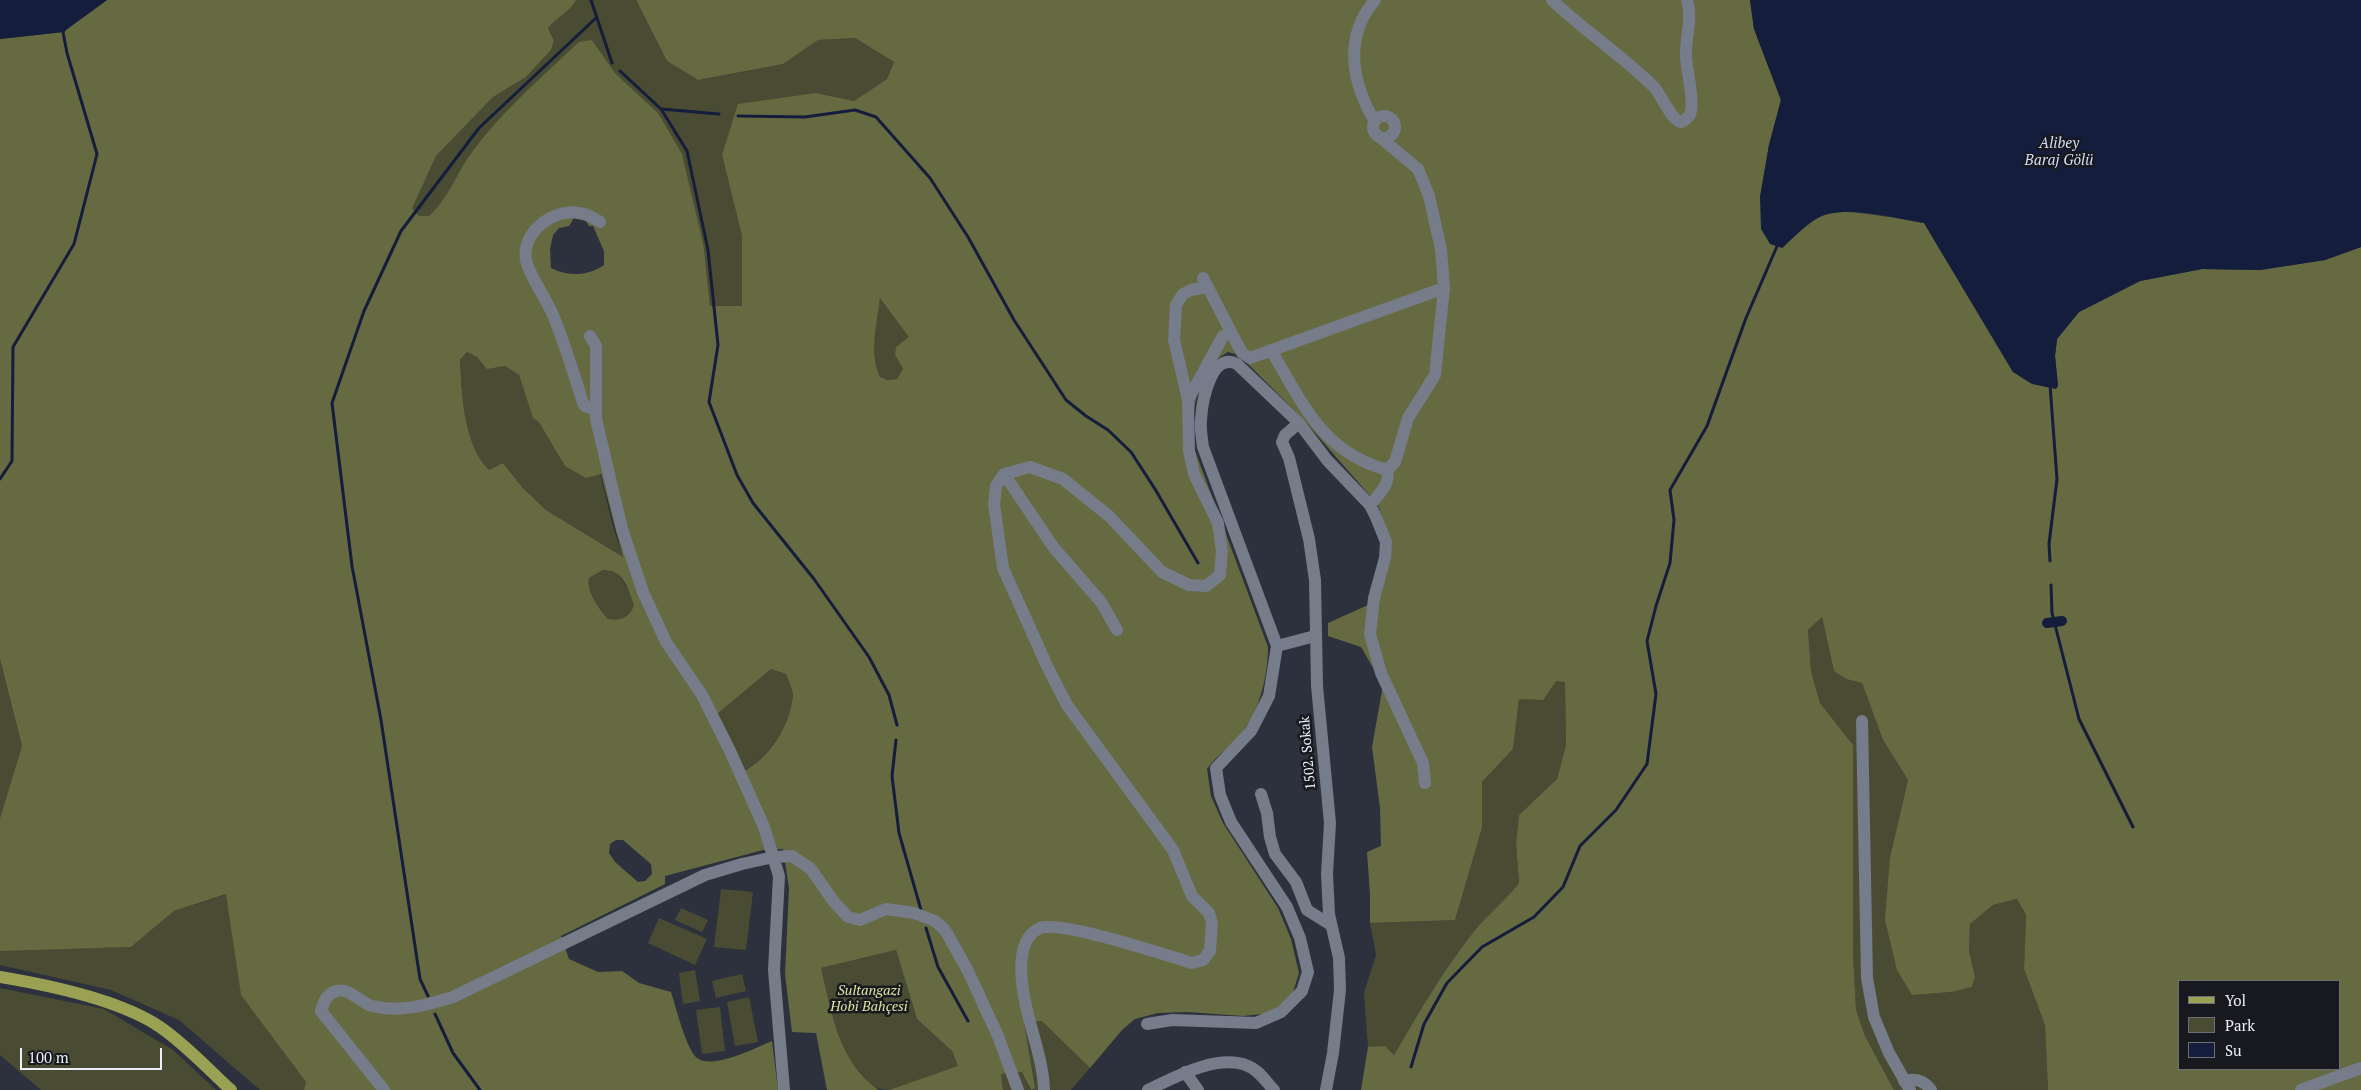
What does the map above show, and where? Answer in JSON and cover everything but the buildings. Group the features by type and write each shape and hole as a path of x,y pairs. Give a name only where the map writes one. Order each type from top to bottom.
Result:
{"main road":[{"path":"0,977 40,984 114,1005 152,1023 167,1033 231,1090"}],"street":[{"path":"1375,0 1364,13 1354,40 1356,67 1362,99 1374,120 1373,130 1418,169 1429,196 1441,249 1444,288 1435,376 1408,418 1394,462 1387,470"},
{"path":"1552,0 1644,78 1662,96 1673,117 1681,122 1691,114 1692,101 1686,57 1691,14 1687,0"},
{"path":"1374,120 1384,115 1394,121 1395,129 1391,135 1381,138"},
{"path":"596,410 585,406 583,403 570,360 553,315 526,260 530,238 536,229 548,219 565,213 579,212 600,222"},
{"path":"1044,1090 1022,982 1022,953 1028,936 1042,927 1089,932 1192,963 1203,960 1210,951 1212,924 1209,913 1192,896 1173,850 1067,706 1047,666 1003,568 994,504 996,486 1004,474 1030,467 1063,479 1109,516 1162,572 1189,585 1206,586 1220,575 1222,551 1218,523 1194,474 1189,451 1188,400 1174,340 1176,304 1183,294 1205,283 1231,333 1245,356 1250,358 1444,288"},
{"path":"1188,400 1223,336 1231,333"},
{"path":"590,336 596,346 596,410 602,448 622,529 643,592 666,642 702,695 730,751 764,827 779,876 774,970 784,1090"},
{"path":"1271,350 1312,420 1340,449 1367,464 1387,470"},
{"path":"1147,1024 1172,1020 1256,1023 1281,1012 1302,991 1308,972 1300,938 1287,907 1232,822 1220,795 1216,768 1251,731 1269,696 1277,646 1203,447 1201,420 1207,386 1214,372 1224,362 1231,360 1237,364 1299,423 1327,460 1370,505 1386,542 1385,558 1374,598 1370,634 1381,674 1423,763 1425,784"},
{"name":"1502. Sokak","path":"1299,423 1285,436 1282,442 1289,458 1309,539 1315,580 1317,686 1330,823 1327,874 1331,925 1339,958 1340,990 1333,1053 1326,1090"},
{"path":"1370,505 1386,484 1389,477 1387,470"},
{"path":"1004,474 1054,548 1101,602 1117,630"},
{"path":"1277,646 1315,636"},
{"path":"1862,721 1867,978 1874,1017 1907,1085 1914,1078 1927,1084 1931,1090"},
{"path":"1261,794 1267,813 1270,837 1275,854 1296,882 1307,910"},
{"path":"384,1090 321,1012 323,1002 337,991 350,993 370,1006 405,1008 437,1002 453,997 705,875 774,857 792,856 810,869 834,902 848,917 860,920 886,909 899,910 935,921 945,930 998,1036 1018,1090"},
{"path":"1287,907 1307,910 1331,925"},
{"path":"1148,1090 1186,1072 1216,1064 1239,1064 1255,1070 1274,1090"},
{"path":"2300,1090 2361,1068"},
{"path":"1186,1072 1198,1090"}],"green space":[{"path":"107,0 576,0 548,28 554,41 551,50 526,77 493,97 436,156 412,208 419,216 429,216 442,202 466,160 496,122 579,42 592,40 615,73 658,113 682,154 704,248 710,306 742,306 742,236 722,155 738,104 816,93 854,101 887,79 894,62 855,38 818,40 783,64 698,80 667,61 636,0 1750,0 1754,29 1781,100 1769,145 1760,197 1782,248 1809,224 1828,213 1860,213 1924,223 2013,372 2058,386 2055,356 2057,339 2079,312 2140,281 2202,269 2260,270 2325,260 2361,247 2361,1090 2048,1090 2045,1025 2024,969 2026,915 2017,899 1993,905 1970,924 1969,951 1975,977 1972,987 1952,992 1912,995 1897,970 1885,920 1890,857 1908,780 1883,740 1862,683 1846,679 1834,671 1822,617 1808,630 1811,671 1820,703 1853,745 1853,953 1856,1010 1865,1036 1894,1090 1361,1090 1368,1047 1385,1046 1394,1055 1453,960 1480,924 1519,883 1516,843 1519,815 1557,779 1566,745 1565,682 1556,681 1543,700 1519,699 1513,749 1482,782 1482,828 1455,920 1370,923 1367,852 1381,846 1380,808 1372,747 1383,685 1361,647 1328,636 1328,623 1377,601 1391,543 1378,505 1302,418 1239,355 1228,352 1216,360 1201,381 1195,407 1194,448 1268,647 1268,658 1262,691 1249,723 1239,737 1207,769 1211,796 1223,823 1278,908 1291,939 1299,973 1293,992 1272,1013 1243,1016 1188,1012 1158,1013 1135,1019 1122,1030 1090,1068 1042,1021 1024,1022 1035,1088 1031,1090 1022,1072 1001,1074 1003,1090 889,1090 958,1066 952,1051 917,1019 896,950 821,968 833,1018 846,1051 854,1066 865,1079 879,1090 827,1090 816,1033 792,1032 785,974 789,888 783,849 763,850 665,876 665,884 561,936 569,959 598,972 622,971 639,983 671,992 685,1037 697,1058 704,1061 723,1060 772,1041 778,1090 304,1090 306,1082 241,995 226,894 174,911 131,947 0,951 0,818 22,746 0,659 0,39 63,32","holes":["574,218 586,221 589,226 593,226 604,251 604,265 598,269 585,273 571,274 551,268 550,249 553,235 559,228 569,226","880,298 909,337 896,347 895,355 903,369 897,379 887,380 880,377 877,368 874,348","467,352 477,357 487,369 505,366 519,375 533,418 539,422 565,466 586,478 601,474 623,557 546,510 522,487 503,463 489,470 480,459 469,433 463,403 460,360","603,570 620,576 627,587 634,605 630,613 621,619 608,619 594,600 589,588 589,578","771,669 786,674 793,696 791,708 783,729 770,749 754,765 744,771 717,714","616,840 623,840 651,864 652,874 645,881 638,882 615,862 609,853 610,844"]},
{"path":"576,0 636,0 667,61 698,80 783,64 817,40 855,38 894,62 887,79 854,101 816,93 722,155 742,236 742,306 710,306 704,248 658,113 615,73 592,40 471,153 442,204 429,216 419,216 411,207 436,156 493,97 526,77 551,50 554,41 548,28"},
{"path":"880,297 910,337 895,355 903,369 897,379 887,380 880,377 875,358 874,348"},
{"path":"467,352 477,357 487,368 505,366 519,375 528,400 565,466 600,474 623,557 546,510 522,487 503,463 489,470 480,459 469,433 463,403 460,360"},
{"path":"603,570 613,570 624,581 634,605 630,613 624,617 608,619 591,594 589,578"},
{"path":"1822,617 1834,671 1846,679 1862,683 1883,740 1908,780 1890,857 1912,995 1952,992 1972,987 1975,977 1969,951 1970,924 1993,905 2017,899 2026,915 2024,969 2045,1025 2048,1090 1894,1090 1865,1036 1856,1010 1853,953 1853,745 1820,703 1811,671 1808,630"},
{"path":"0,659 22,746 0,818"},
{"path":"771,669 786,674 793,694 791,708 777,740 762,757 743,771 716,714"},
{"path":"1556,681 1565,681 1566,745 1557,779 1519,815 1516,843 1519,883 1480,924 1453,960 1394,1055 1385,1047 1368,1047 1364,993 1376,955 1370,923 1455,920 1482,828 1482,782 1513,749 1519,699"},
{"path":"721,889 753,892 746,950 714,947"},
{"path":"227,894 241,994 306,1082 304,1090 260,1090 179,1020 111,990 0,965 0,950 131,947 174,911"},
{"path":"681,908 708,920 702,932 675,920"},
{"path":"659,918 707,939 695,965 648,943"},
{"name":"Sultangazi Hobi Bahçesi","path":"896,950 917,1019 952,1051 959,1067 889,1090 873,1086 861,1076 850,1060 834,1022 821,968"},
{"path":"695,970 700,1001 683,1004 679,973"},
{"path":"742,974 746,991 716,998 712,981"},
{"path":"0,988 104,1009 173,1050 216,1090 41,1090 0,1055"},
{"path":"749,997 758,1042 735,1046 727,1002"},
{"path":"720,1007 725,1051 702,1054 696,1010"},
{"path":"1042,1020 1090,1068 1071,1090 1031,1090 1035,1088 1024,1022"},
{"path":"1023,1072 1030,1090 1003,1090 1001,1074"}],"water":[{"path":"0,0 107,0 63,32 0,39"},
{"name":"Alibey Baraj Gölü","path":"1750,0 2361,0 2361,247 2325,260 2260,270 2202,269 2140,281 2079,312 2057,339 2055,356 2058,386 2056,389 2032,384 2013,372 1924,223 1868,213 1838,213 1825,215 1814,220 1782,248 1770,244 1761,229 1760,197 1769,145 1781,100 1754,29"}],"waterway":[{"path":"591,0 612,63"},
{"path":"428,996 420,979 381,720 352,566 332,403 364,311 401,231 479,128 596,18"},
{"path":"0,479 12,461 13,347 74,244 97,154 67,53 63,32 65,28"},
{"path":"620,71 661,109 687,151 708,250 718,345 709,402 737,475 753,503 814,579 869,657 889,695 897,725"},
{"path":"661,109 719,114"},
{"path":"738,116 805,117 855,110 876,117 930,178 968,237 1014,320 1066,400 1108,430 1131,452 1198,563"},
{"path":"1411,1067 1424,1024 1447,983 1482,947 1534,917 1563,887 1580,846 1616,810 1647,764 1656,694 1647,641 1670,563 1674,520 1670,490 1707,426 1746,318 1778,244"},
{"path":"2050,385 2057,479 2049,544 2050,561"},
{"path":"2051,585 2052,613 2079,719 2133,827"},
{"path":"2047,623 2062,621"},
{"path":"896,740 892,776 899,833 921,910"},
{"path":"926,928 938,967 968,1021"},
{"path":"435,1014 453,1053 480,1090"}]}
